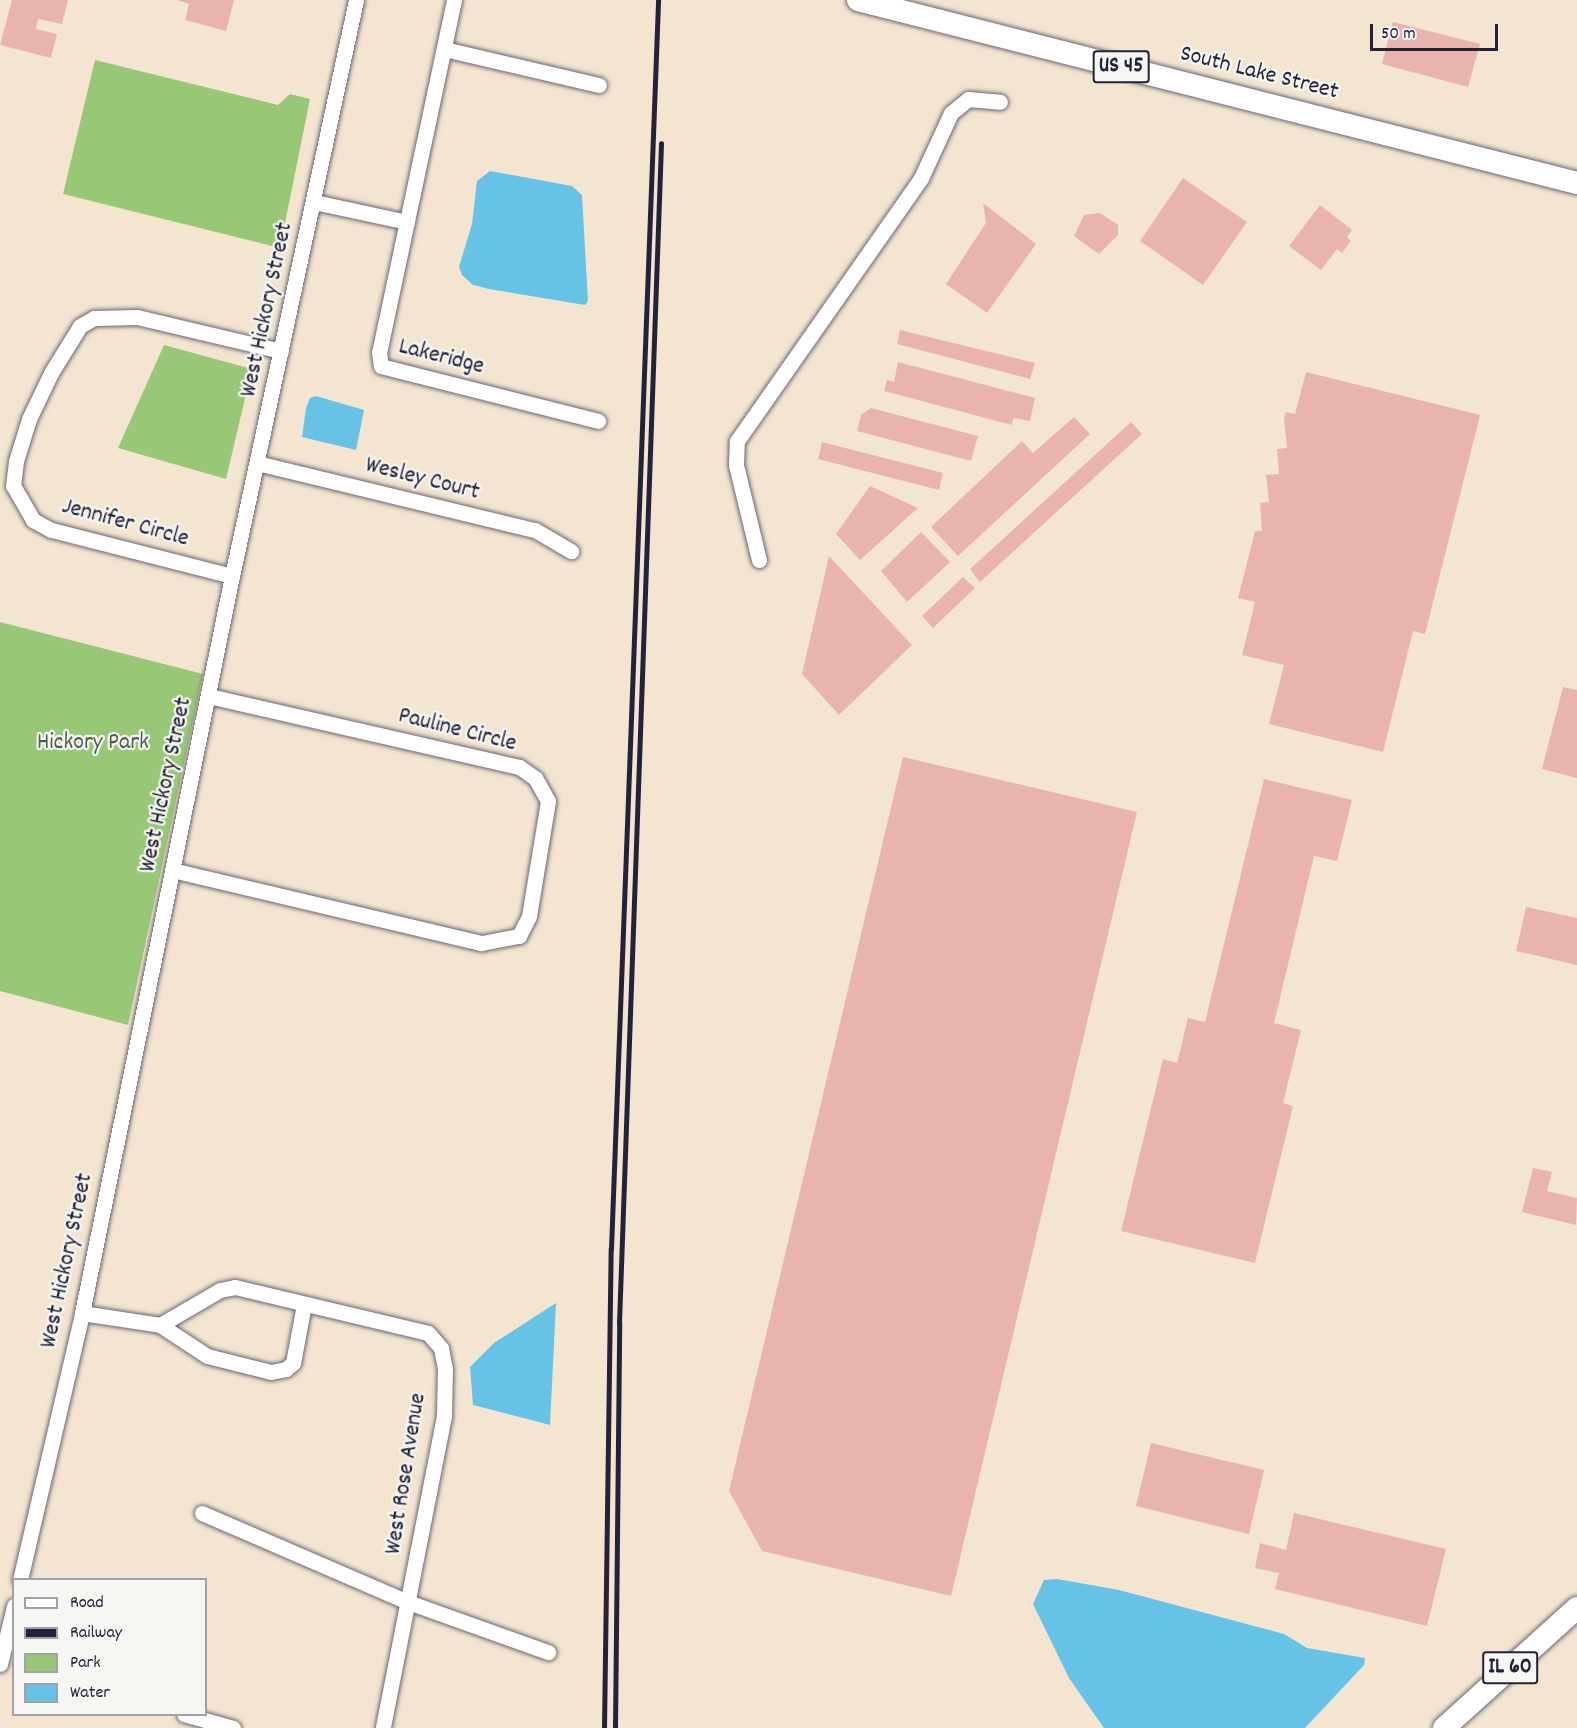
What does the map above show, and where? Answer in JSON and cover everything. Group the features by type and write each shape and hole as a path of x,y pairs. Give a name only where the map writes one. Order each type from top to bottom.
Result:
{"main road":[{"name":"South Lake Street","path":"858,0 1577,183"},
{"name":"IL 60","path":"1444,1728 1577,1608"}],"street":[{"name":"West Hickory Street","path":"20,1578 82,1312 232,576 356,0"},
{"name":"Lakeridge","path":"454,0 379,352 381,366 598,421"},
{"path":"444,49 600,85"},
{"path":"759,560 736,465 737,441 921,178 951,113 968,99 1000,102"},
{"path":"314,202 407,222"},
{"name":"Jennifer Circle","path":"232,576 51,530 33,520 13,486 16,461 29,419 51,373 80,326 94,318 137,317 281,351"},
{"name":"Wesley Court","path":"257,463 535,530 571,551"},
{"name":"Pauline Circle","path":"172,870 482,943 519,936 529,916 548,801 535,778 519,767 209,696"},
{"name":"West Rose Avenue","path":"160,1325 226,1288 428,1333 441,1348 445,1368 444,1416 383,1728"},
{"path":"82,1312 160,1325 207,1356 271,1372 286,1369 293,1362 304,1304"},
{"path":"202,1513 408,1602 549,1652"},
{"path":"0,1664 12,1614"},
{"path":"191,1716 233,1728"}],"green space":[{"path":"95,60 278,105 290,94 310,99 280,248 63,194"},
{"path":"164,345 252,369 226,479 118,448"},
{"name":"Hickory Park","path":"0,622 203,674 128,1025 0,991"}],"water":[{"path":"490,171 572,186 582,195 588,301 585,305 489,289 473,285 462,275 459,267 472,224 477,181"},
{"path":"316,396 364,410 356,450 302,437 306,408 310,398"},
{"path":"556,1303 550,1425 473,1405 470,1367 494,1343"},
{"path":"1057,1579 1119,1590 1284,1634 1307,1648 1365,1658 1364,1665 1305,1728 1104,1728 1069,1678 1033,1604 1044,1580"}],"building":[{"path":"12,0 68,0 62,24 38,19 36,29 57,34 51,58 0,45"},
{"path":"177,0 234,0 226,31 185,20 189,4"},
{"path":"1393,22 1480,44 1468,87 1382,64"},
{"path":"1183,178 1247,222 1203,285 1140,241"},
{"path":"983,203 1036,244 987,313 946,284 986,223"},
{"path":"1320,205 1352,230 1347,237 1351,241 1342,253 1337,249 1321,270 1289,246"},
{"path":"1100,213 1118,225 1118,235 1099,254 1074,236 1084,215"},
{"path":"900,330 1035,363 1030,379 897,344"},
{"path":"898,362 1035,398 1030,421 1013,418 1012,425 884,391 887,380 894,382"},
{"path":"1306,372 1480,415 1425,634 1413,631 1383,752 1269,724 1284,665 1242,655 1255,602 1238,598 1255,531 1262,531 1260,503 1269,502 1266,475 1279,474 1277,449 1287,448 1284,419 1286,412 1295,414"},
{"path":"871,408 978,436 971,461 857,431 861,415"},
{"path":"1074,417 1090,434 958,556 931,527 1022,441 1033,453"},
{"path":"1131,422 1142,434 980,582 970,569"},
{"path":"822,442 943,473 939,490 818,459"},
{"path":"870,486 918,508 860,560 836,534"},
{"path":"921,532 950,562 907,602 881,571"},
{"path":"829,556 912,645 839,715 802,674"},
{"path":"963,577 975,588 933,628 922,616"},
{"path":"1563,687 1577,690 1577,778 1542,769"},
{"path":"903,757 1137,812 951,1596 762,1551 729,1491"},
{"path":"1264,779 1352,800 1337,861 1314,856 1274,1023 1301,1030 1283,1103 1293,1106 1255,1263 1121,1231 1163,1059 1177,1063 1188,1018 1205,1022"},
{"path":"1526,907 1577,918 1577,965 1516,951"},
{"path":"1533,1168 1552,1172 1547,1191 1577,1198 1576,1225 1522,1212"},
{"path":"1151,1443 1264,1470 1249,1534 1136,1506"},
{"path":"1294,1513 1446,1549 1427,1626 1275,1589 1279,1573 1255,1568 1260,1543 1286,1550"}],"railway":[{"path":"604,1728 611,1249 658,0"},
{"path":"615,1728 619,1323 661,144"}]}
